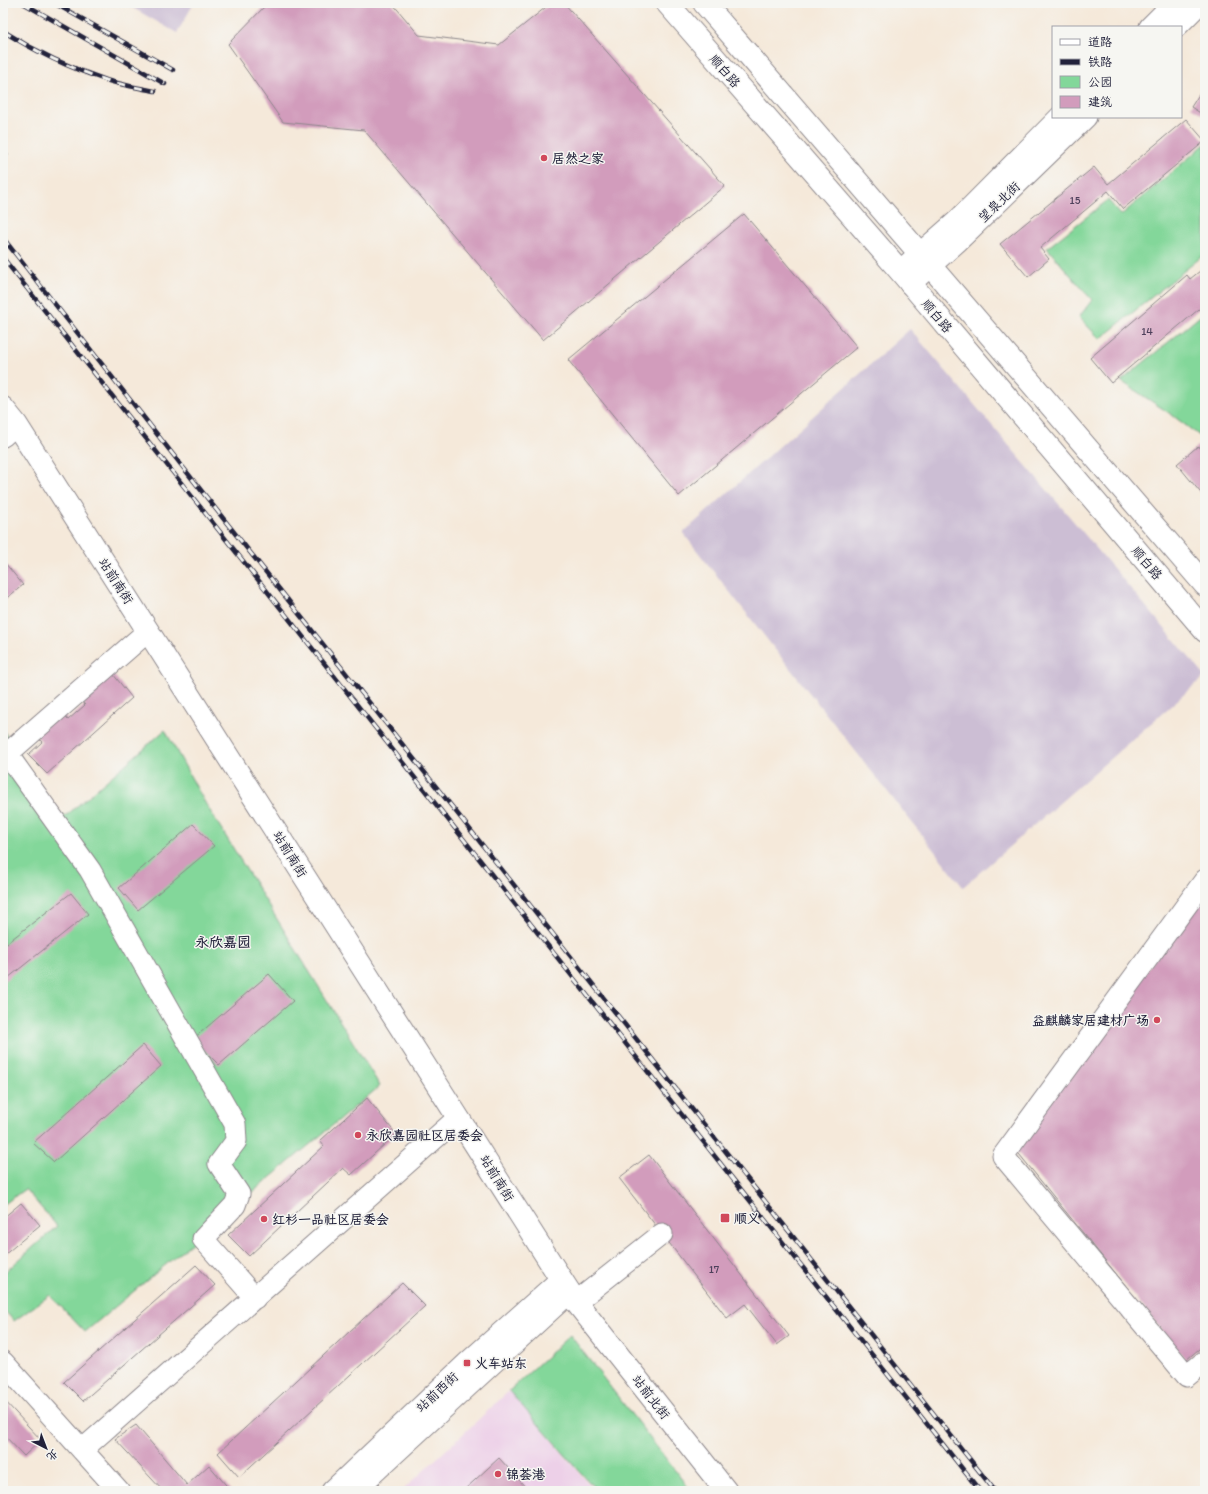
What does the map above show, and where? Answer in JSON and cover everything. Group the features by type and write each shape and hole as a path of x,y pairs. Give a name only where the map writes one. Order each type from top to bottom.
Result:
{"main road":[{"name":"顺白路","path":"667,3 905,278 1205,631"},
{"path":"704,3 1205,585"},
{"name":"站前南街","path":"7,423 148,631 569,1291"},
{"name":"站前北街","path":"569,1291 726,1491"}],"street":[{"path":"1151,26 1174,3"},
{"path":"1177,26 1200,3"},
{"name":"望泉北街","path":"905,278 925,260 956,222 1059,118"},
{"name":"望泉北街","path":"925,260 957,242 1085,118"},
{"path":"148,631 5,751 90,870 235,1124 236,1141 220,1164 240,1194 235,1204 203,1239 255,1298"},
{"path":"1205,880 1003,1156 1187,1376 1205,1361"},
{"path":"82,1450 458,1118"},
{"path":"569,1291 662,1234"},
{"name":"站前西街","path":"332,1491 467,1363 569,1291"},
{"name":"站前西街","path":"354,1491 569,1291"},
{"path":"3,1362 119,1491"}],"shaded area":[{"path":"124,3 194,3 177,33"},
{"path":"910,329 1205,676 963,887 683,533"},
{"name":"锦荟港","path":"509,1391 595,1491 402,1491"}],"green space":[{"path":"1205,144 1205,254 1100,339 1079,317 1092,300 1047,248 1108,200 1121,215"},
{"path":"1205,312 1205,440 1172,415 1121,381"},
{"path":"3,730 60,818 68,814 165,730 204,801 380,1086 85,1332 50,1295 14,1321 3,1309 3,1274 57,1226 25,1189 3,1205"},
{"path":"570,1335 691,1491 597,1491 509,1391"}],"building":[{"name":"居然之家","path":"268,3 392,3 419,35 499,45 551,3 564,3 725,186 543,340 364,130 283,122 228,44"},
{"path":"1205,85 1205,116 1191,107"},
{"path":"1186,119 1205,141 1123,209 1108,191 1040,248 1049,259 1028,277 1000,244 1094,167 1108,184"},
{"path":"744,214 857,347 679,496 568,360"},
{"path":"1205,267 1205,304 1111,383 1090,358 1187,275 1190,279"},
{"path":"1198,446 1205,454 1205,498 1177,464"},
{"path":"5,563 23,585 3,601 3,564"},
{"path":"113,674 132,698 47,774 28,755 42,742 35,734 61,712 68,720 85,705 78,697"},
{"path":"193,824 214,846 138,910 119,888"},
{"name":"益麒麟家居建材广场","path":"1205,891 1205,1344 1186,1360 1015,1149"},
{"path":"71,893 88,914 3,982 3,946"},
{"path":"269,974 293,1001 219,1065 193,1039"},
{"path":"143,1045 161,1066 54,1162 33,1143"},
{"path":"367,1098 396,1134 351,1175 343,1168 249,1256 228,1235 324,1146 320,1141"},
{"path":"649,1155 789,1336 777,1345 745,1304 727,1318 619,1178"},
{"path":"21,1203 40,1225 3,1256 3,1218"},
{"path":"196,1265 215,1285 83,1401 64,1382"},
{"path":"402,1283 425,1306 239,1477 218,1453"},
{"path":"3,1399 41,1440 24,1456 3,1434"},
{"path":"136,1425 187,1485 209,1465 231,1491 163,1491 115,1439"},
{"name":"锦荟港","path":"499,1458 529,1491 463,1491"}],"railway":[{"path":"23,3 165,84"},
{"path":"54,3 173,70"},
{"path":"3,31 41,53 79,70 112,82 155,91"},
{"path":"3,238 226,522 995,1491"},
{"path":"3,258 980,1491"}],"place":[{"name":"居然之家","path":"544,158"},
{"name":"益麒麟家居建材广场","path":"1157,1020"},
{"name":"永欣嘉园社区居委会","path":"358,1135"},
{"name":"顺义","path":"725,1218"},
{"name":"红杉一品社区居委会","path":"264,1219"},
{"name":"火车站东","path":"467,1363"},
{"name":"锦荟港","path":"498,1474"}],"district":[{"name":"永欣嘉园","path":"223,942"}]}
